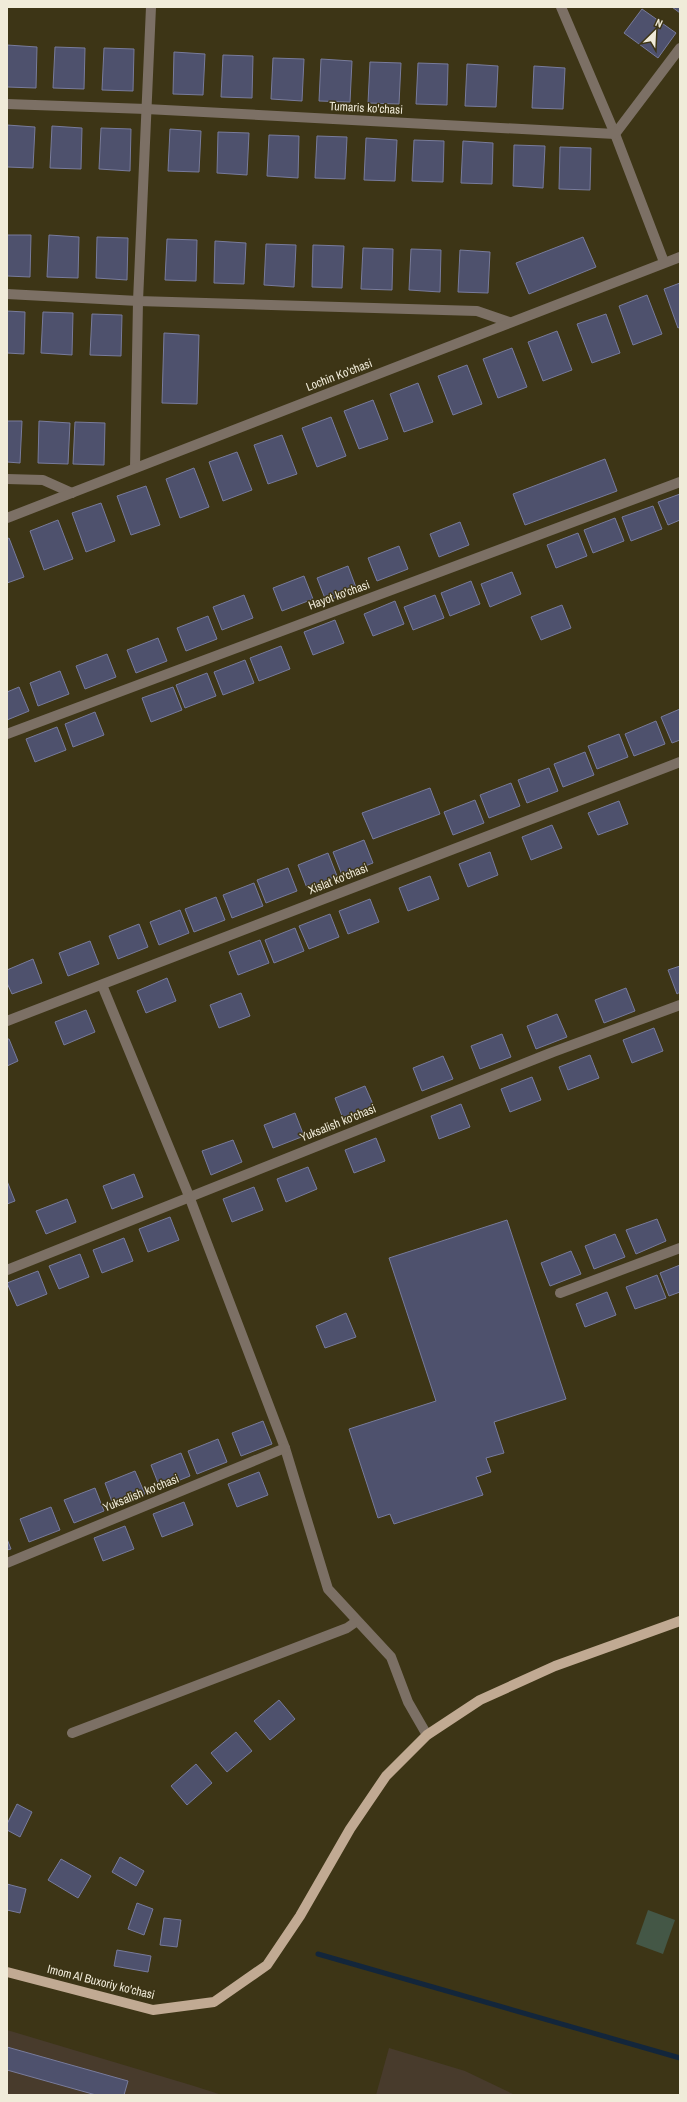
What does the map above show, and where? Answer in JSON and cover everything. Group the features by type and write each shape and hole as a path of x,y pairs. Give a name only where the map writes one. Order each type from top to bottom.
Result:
{"main road":[{"path":"427,1735 480,1700 555,1666 680,1621"},
{"name":"Imom Al Buxoriy ko'chasi","path":"7,1972 153,2010 214,2002 268,1965 300,1916 350,1829 386,1776 427,1735"}],"street":[{"path":"135,468 138,301 151,7"},
{"path":"561,7 615,134 664,262"},
{"path":"615,134 680,48"},
{"name":"Tumaris ko'chasi","path":"7,104 146,109 615,134"},
{"name":"Lochin Ko'chasi","path":"7,518 509,322 680,257"},
{"path":"7,294 138,301 477,311 509,322"},
{"path":"7,479 43,480 72,493"},
{"name":"Hayot ko'chasi","path":"7,734 680,482"},
{"name":"Xislat ko'chasi","path":"7,1021 680,762"},
{"path":"102,985 189,1196 286,1448 328,1589 391,1657 408,1702 427,1735"},
{"name":"Yuksalish ko'chasi","path":"7,1270 552,1052 680,1005"},
{"path":"560,1294 680,1248"},
{"name":"Yuksalish ko'chasi","path":"7,1562 286,1448"},
{"path":"72,1733 347,1628 357,1621"}],"shaded area":[{"path":"7,2030 194,2086 222,2095 7,2095"},
{"path":"389,2048 465,2071 515,2095 376,2095"}],"green space":[{"path":"648,1910 675,1920 663,1954 636,1944"}],"building":[{"path":"672,7 680,7 680,13"},
{"path":"642,9 676,33 658,58 624,33"},
{"path":"7,45 37,47 36,88 7,87"},
{"path":"55,47 85,48 84,89 53,88"},
{"path":"104,48 134,49 133,91 102,90"},
{"path":"174,52 205,54 203,95 173,94"},
{"path":"223,55 253,56 252,98 221,97"},
{"path":"273,58 304,59 302,101 271,99"},
{"path":"321,59 352,61 350,102 319,101"},
{"path":"370,62 401,63 399,104 368,103"},
{"path":"418,63 448,64 447,105 416,104"},
{"path":"467,64 498,66 496,107 465,106"},
{"path":"534,66 565,68 563,109 532,108"},
{"path":"7,125 35,127 33,168 7,167"},
{"path":"52,126 82,128 81,169 50,168"},
{"path":"101,128 131,129 130,171 99,169"},
{"path":"170,129 201,131 199,172 168,171"},
{"path":"218,132 249,133 247,175 217,173"},
{"path":"269,135 299,136 298,178 267,176"},
{"path":"317,136 347,137 345,179 315,178"},
{"path":"366,138 397,140 395,181 364,180"},
{"path":"414,140 444,141 443,182 412,181"},
{"path":"463,141 493,143 492,184 461,183"},
{"path":"514,145 545,146 543,188 513,186"},
{"path":"560,147 591,148 590,190 559,189"},
{"path":"7,235 31,235 30,277 7,276"},
{"path":"49,235 79,237 78,278 47,277"},
{"path":"97,237 128,238 127,280 96,278"},
{"path":"583,237 596,267 529,294 516,263"},
{"path":"167,239 197,240 196,281 165,280"},
{"path":"215,241 246,243 244,284 214,283"},
{"path":"266,244 296,245 294,287 264,285"},
{"path":"313,245 344,246 342,288 312,287"},
{"path":"363,248 393,249 392,290 361,289"},
{"path":"411,249 441,250 440,292 409,290"},
{"path":"460,250 490,252 488,293 458,292"},
{"path":"680,283 680,327 678,328 664,289"},
{"path":"647,295 662,334 633,345 619,306"},
{"path":"7,311 25,312 24,354 7,353"},
{"path":"43,312 73,313 72,355 41,353"},
{"path":"92,314 122,315 121,356 90,355"},
{"path":"606,314 620,353 592,363 577,324"},
{"path":"557,331 572,370 543,381 528,342"},
{"path":"164,333 199,335 197,404 162,403"},
{"path":"512,348 527,387 498,398 483,359"},
{"path":"467,365 482,404 453,415 438,376"},
{"path":"418,383 433,422 404,432 390,394"},
{"path":"373,400 388,439 359,449 344,411"},
{"path":"331,417 346,456 317,467 302,428"},
{"path":"7,421 22,421 20,463 7,462"},
{"path":"39,421 70,423 68,464 38,463"},
{"path":"75,422 105,423 104,465 73,464"},
{"path":"282,435 297,474 268,484 254,445"},
{"path":"237,452 252,490 223,501 209,462"},
{"path":"605,459 617,491 525,525 513,494"},
{"path":"194,468 209,507 180,518 166,479"},
{"path":"146,486 160,525 131,535 117,496"},
{"path":"680,494 680,520 668,525 658,502"},
{"path":"101,503 115,541 86,552 72,513"},
{"path":"653,506 662,529 631,541 622,517"},
{"path":"615,518 624,541 593,553 584,530"},
{"path":"58,520 73,559 44,570 30,531"},
{"path":"460,522 469,545 439,557 430,534"},
{"path":"578,533 587,556 556,568 547,545"},
{"path":"9,538 24,577 7,583 7,539"},
{"path":"399,546 408,569 377,581 368,558"},
{"path":"348,566 357,590 326,601 317,578"},
{"path":"512,572 521,594 490,607 481,584"},
{"path":"304,576 313,599 282,611 273,588"},
{"path":"471,581 480,604 450,616 441,593"},
{"path":"244,595 253,618 222,630 213,607"},
{"path":"435,595 444,618 413,630 404,607"},
{"path":"395,601 404,624 373,636 364,614"},
{"path":"562,605 571,628 541,640 531,617"},
{"path":"208,616 217,639 186,651 177,628"},
{"path":"335,620 344,643 313,655 304,632"},
{"path":"158,638 167,661 136,673 127,650"},
{"path":"281,646 290,669 259,681 250,658"},
{"path":"107,654 116,677 85,689 76,666"},
{"path":"245,660 254,683 223,695 214,672"},
{"path":"60,671 69,694 38,706 30,683"},
{"path":"207,673 216,696 185,708 176,685"},
{"path":"19,687 29,711 7,720 7,692"},
{"path":"173,687 182,710 151,722 142,698"},
{"path":"680,709 680,740 672,743 661,717"},
{"path":"95,712 104,735 73,747 65,724"},
{"path":"656,721 665,744 634,756 625,734"},
{"path":"57,727 66,750 35,762 26,739"},
{"path":"619,734 628,757 597,769 588,746"},
{"path":"585,752 594,775 563,787 554,764"},
{"path":"549,768 558,791 527,803 518,780"},
{"path":"511,783 520,806 489,818 480,795"},
{"path":"430,788 440,814 373,839 362,813"},
{"path":"475,800 484,823 453,835 444,812"},
{"path":"619,801 628,824 598,835 588,813"},
{"path":"552,825 562,848 531,860 522,837"},
{"path":"364,840 373,863 342,875 333,852"},
{"path":"490,852 498,875 468,887 459,864"},
{"path":"328,853 337,876 307,888 298,865"},
{"path":"288,868 297,891 266,903 257,880"},
{"path":"430,876 439,899 408,911 399,888"},
{"path":"254,883 263,906 232,918 223,895"},
{"path":"216,897 225,920 194,932 185,909"},
{"path":"370,899 379,922 348,934 339,911"},
{"path":"180,910 189,933 159,945 150,922"},
{"path":"330,914 339,937 309,949 299,926"},
{"path":"139,924 148,947 118,959 109,936"},
{"path":"295,928 304,951 274,963 265,940"},
{"path":"260,940 269,963 238,975 229,952"},
{"path":"90,941 99,964 68,976 59,953"},
{"path":"33,959 42,983 12,994 7,983 7,970"},
{"path":"680,966 680,992 677,994 668,970"},
{"path":"167,978 176,1001 146,1013 137,991"},
{"path":"626,988 635,1011 604,1023 595,1000"},
{"path":"241,993 250,1016 219,1028 210,1005"},
{"path":"86,1010 95,1032 64,1045 55,1022"},
{"path":"557,1014 567,1037 536,1049 527,1026"},
{"path":"654,1028 663,1051 632,1063 623,1040"},
{"path":"502,1034 511,1057 480,1069 471,1046"},
{"path":"7,1039 9,1039 18,1061 7,1066"},
{"path":"590,1055 599,1078 568,1090 559,1067"},
{"path":"443,1056 453,1079 422,1091 413,1068"},
{"path":"532,1077 541,1100 510,1112 501,1089"},
{"path":"365,1086 375,1109 344,1121 335,1098"},
{"path":"461,1104 470,1127 439,1139 431,1116"},
{"path":"295,1113 304,1136 273,1148 264,1125"},
{"path":"376,1138 385,1161 354,1173 345,1150"},
{"path":"233,1140 242,1162 211,1175 202,1151"},
{"path":"308,1167 317,1189 286,1202 277,1179"},
{"path":"134,1174 143,1197 112,1209 103,1186"},
{"path":"7,1181 15,1201 7,1204"},
{"path":"254,1187 263,1210 232,1222 223,1199"},
{"path":"67,1199 76,1222 46,1234 36,1211"},
{"path":"170,1217 179,1240 148,1252 139,1229"},
{"path":"657,1219 666,1241 636,1254 626,1230"},
{"path":"507,1220 566,1399 494,1422 504,1453 486,1458 491,1472 476,1477 483,1495 394,1524 390,1514 378,1518 349,1429 436,1401 389,1258"},
{"path":"615,1234 625,1257 594,1269 585,1246"},
{"path":"124,1238 133,1261 102,1273 93,1250"},
{"path":"571,1251 581,1274 550,1286 541,1263"},
{"path":"80,1254 89,1277 59,1289 49,1266"},
{"path":"680,1265 680,1292 669,1296 660,1273"},
{"path":"38,1271 47,1294 17,1306 7,1283"},
{"path":"657,1275 666,1298 635,1309 626,1287"},
{"path":"607,1292 616,1315 585,1327 576,1304"},
{"path":"346,1313 356,1337 325,1348 316,1326"},
{"path":"263,1421 272,1444 241,1456 232,1433"},
{"path":"218,1439 227,1462 197,1474 188,1451"},
{"path":"181,1453 190,1476 160,1488 151,1465"},
{"path":"135,1471 145,1494 114,1507 105,1483"},
{"path":"259,1472 268,1495 237,1507 228,1484"},
{"path":"95,1488 104,1511 74,1523 64,1500"},
{"path":"184,1502 193,1525 162,1537 153,1514"},
{"path":"51,1507 60,1530 29,1542 20,1519"},
{"path":"125,1526 134,1549 103,1561 94,1538"},
{"path":"7,1539 11,1549 7,1550"},
{"path":"279,1700 295,1719 270,1740 254,1721"},
{"path":"236,1732 252,1751 227,1772 211,1753"},
{"path":"196,1764 212,1783 187,1805 171,1786"},
{"path":"17,1804 32,1812 20,1837 7,1830 7,1824"},
{"path":"120,1857 144,1871 136,1886 112,1872"},
{"path":"61,1859 91,1876 78,1898 48,1880"},
{"path":"7,1884 26,1889 20,1913 7,1910"},
{"path":"137,1903 153,1909 144,1935 128,1929"},
{"path":"164,1918 181,1920 177,1947 160,1945"},
{"path":"117,1950 151,1956 148,1972 114,1966"},
{"path":"7,2047 128,2081 124,2095 96,2095 7,2070"}],"waterway":[{"path":"318,1954 680,2058"}]}
